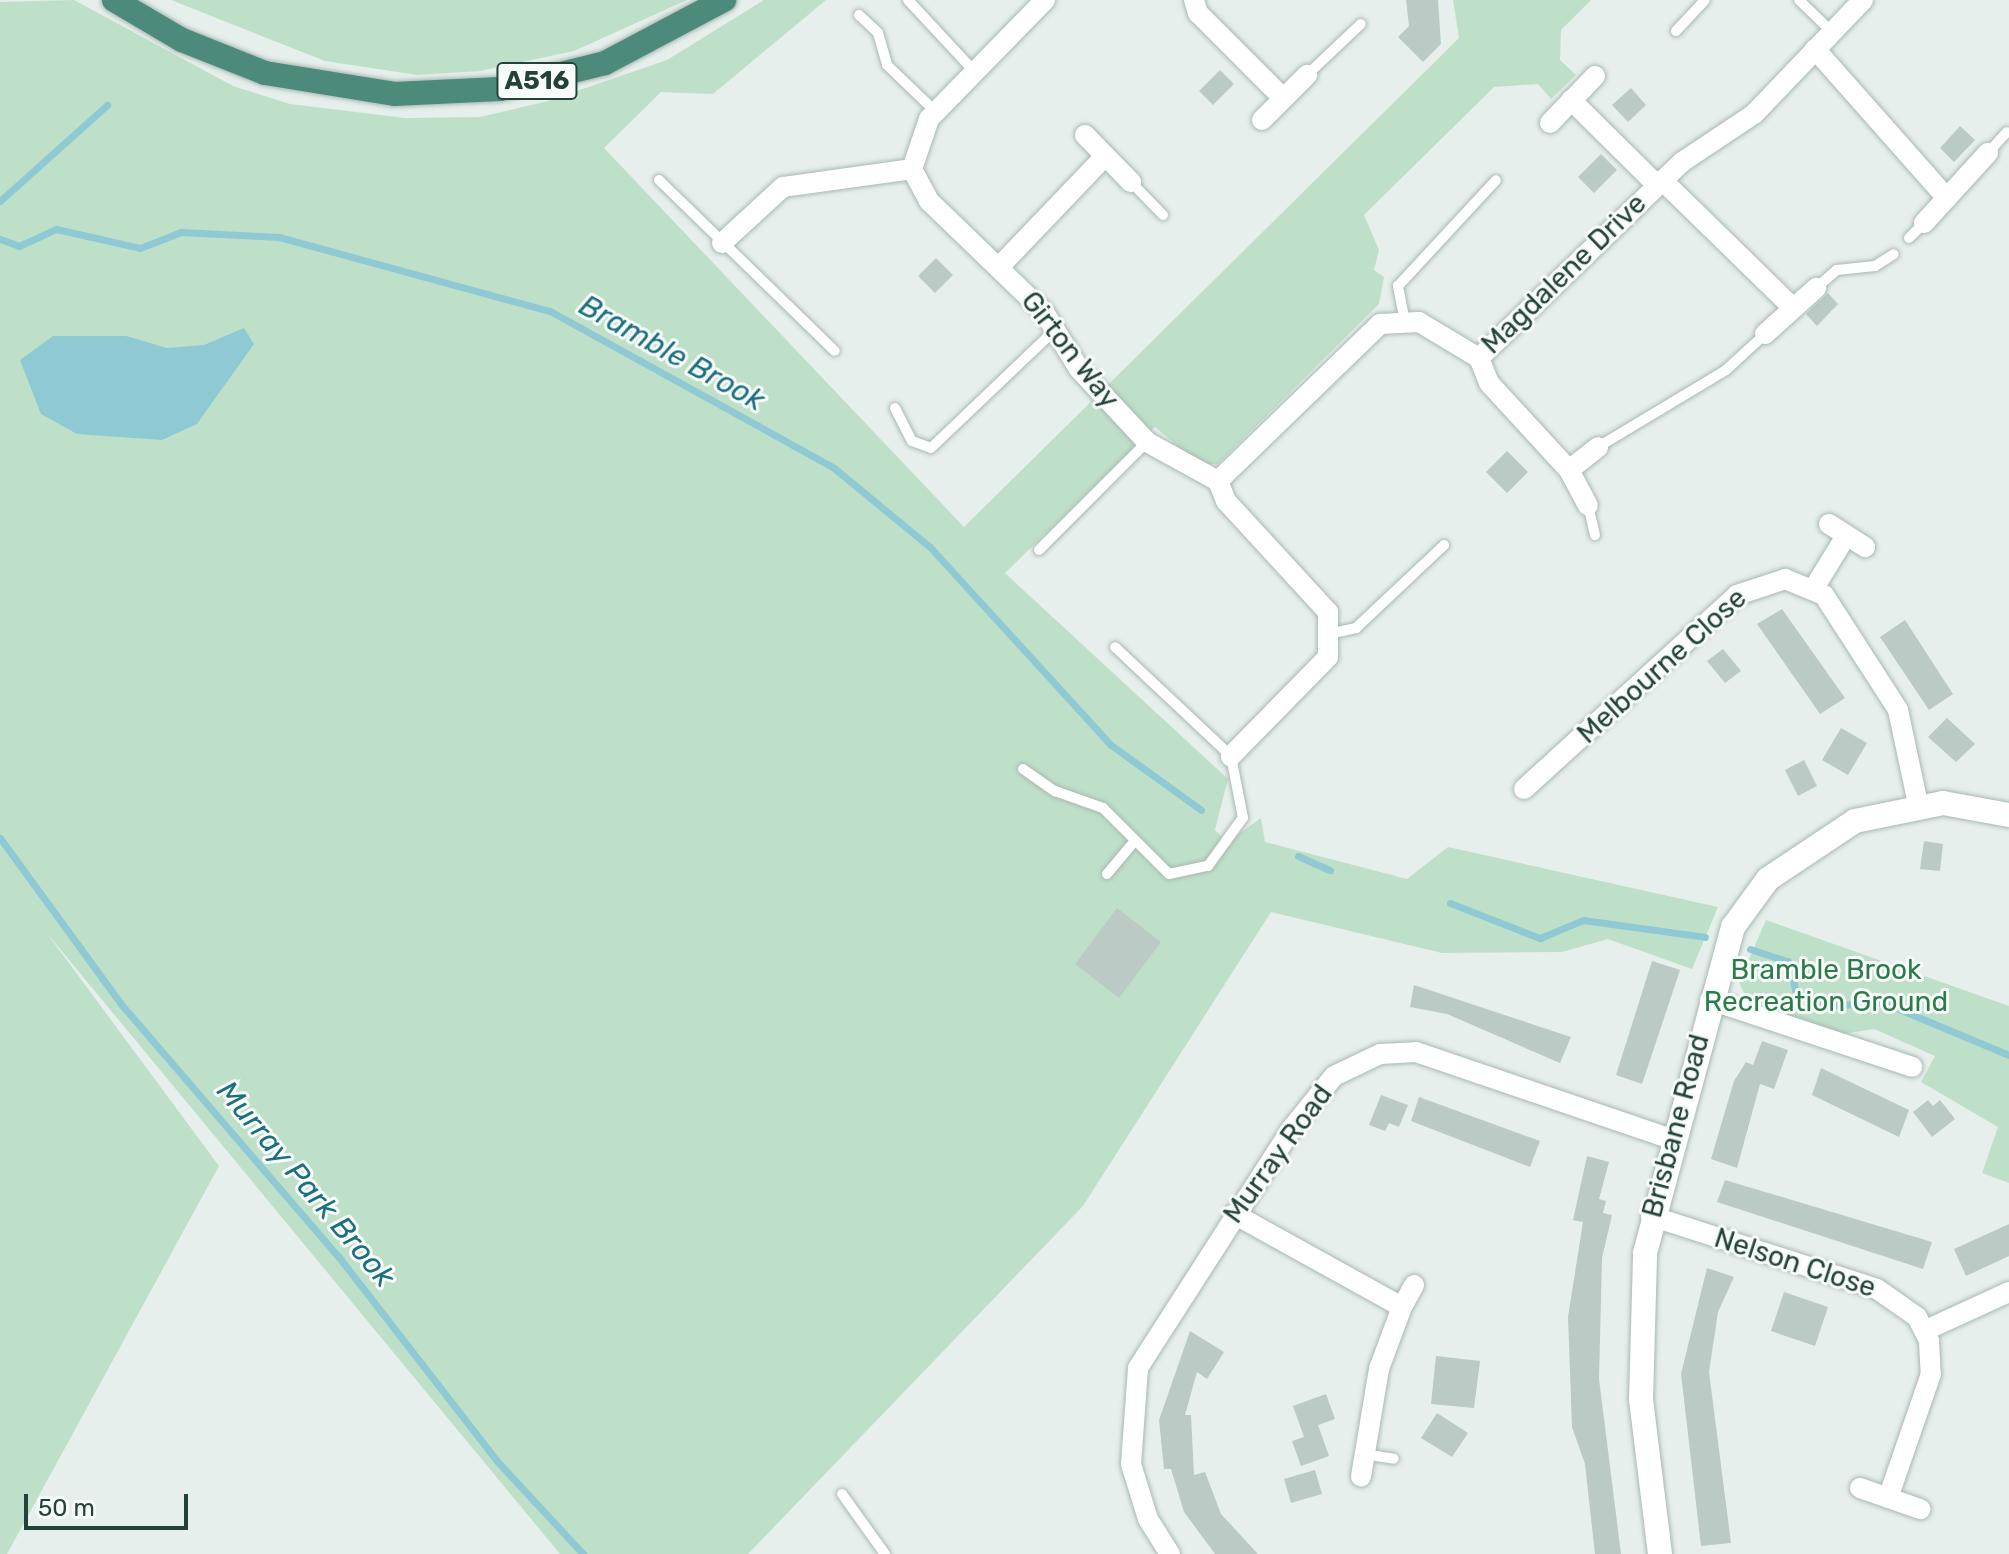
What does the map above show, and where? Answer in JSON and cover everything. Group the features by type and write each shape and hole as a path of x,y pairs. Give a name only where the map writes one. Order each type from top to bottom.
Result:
{"highway":[{"name":"A516","path":"114,0 182,40 265,73 394,94 500,89 605,63 724,0"}],"street":[{"path":"722,243 783,187 912,169 936,112 1045,0"},
{"path":"1194,0 1198,13 1283,98"},
{"name":"Magdalene Drive","path":"1404,317 1479,358 1660,182 1754,114 1863,0"},
{"path":"1815,49 1947,198"},
{"path":"1262,120 1307,75"},
{"path":"1550,123 1595,76"},
{"path":"1571,100 1793,308"},
{"path":"1085,135 1131,182"},
{"path":"1917,230 1988,153"},
{"path":"1000,266 1104,157"},
{"name":"Girton Way","path":"912,169 929,201 1000,266 1057,329 1079,369 1147,442 1218,481 1226,501 1328,612 1333,633"},
{"path":"1765,334 1816,288"},
{"path":"1218,481 1380,324 1404,317"},
{"path":"1479,358 1489,383 1569,470 1588,505"},
{"path":"1569,470 1598,447"},
{"path":"1829,524 1865,547"},
{"path":"1846,536 1814,588 1898,710 1918,804"},
{"name":"Melbourne Close","path":"1524,789 1737,595 1785,579 1814,588"},
{"path":"1231,756 1328,657 1333,633"},
{"path":"1544,773 1558,790"},
{"name":"Brisbane Road","path":"1660,1554 1639,1343 1651,1216 1733,927 1768,879 1836,829 1918,804 2009,815"},
{"path":"1710,1000 1912,1067"},
{"name":"Murray Road","path":"1170,1554 1134,1476 1133,1383 1156,1332 1318,1091 1346,1068 1380,1054 1439,1058 1671,1139"},
{"path":"1234,1214 1402,1307"},
{"name":"Nelson Close","path":"1651,1216 1891,1295 1926,1330"},
{"path":"1361,1477 1379,1369 1402,1307 1414,1285"},
{"path":"1888,1498 1931,1374 1926,1330 2007,1298"},
{"path":"1860,1488 1920,1509"}],"lane":[{"path":"908,0 975,72"},
{"path":"1676,31 1705,0"},
{"path":"1799,0 1832,32"},
{"path":"859,15 878,33 887,65 936,112"},
{"path":"1307,75 1361,24"},
{"path":"1988,153 2007,132"},
{"path":"659,180 835,351"},
{"path":"1404,317 1398,286 1496,180"},
{"path":"1131,182 1163,215"},
{"path":"1816,288 1837,270 1875,266 1894,254"},
{"path":"895,408 912,441 931,448 1057,329"},
{"path":"1598,447 1681,393 1726,370 1765,334"},
{"path":"1039,550 1147,442"},
{"path":"1588,505 1595,535"},
{"path":"1333,633 1356,628 1444,545"},
{"path":"1023,769 1055,791 1103,808 1132,844 1169,874 1208,866 1243,818 1231,756 1115,647"},
{"path":"1107,874 1132,844"},
{"path":"1364,1454 1394,1459"},
{"path":"842,1494 885,1554"}],"green space":[{"path":"74,0 233,86 290,104 405,118 480,117 548,101 667,60 764,0 826,0 713,94 661,92 604,148 964,527 1459,38 1453,0 1591,0 1561,30 1560,60 1576,75 1551,99 1538,84 1494,87 1364,215 1379,250 1374,270 1384,277 1379,304 1218,464 1199,464 1155,427 1005,573 1228,779 1215,830 1227,842 1261,818 1265,842 1407,879 1448,847 1718,907 1692,969 1608,939 1562,952 1442,953 1271,912 1083,1206 748,1554 560,1554 46,932 219,1166 7,1554 0,1554 0,2"},
{"path":"171,0 687,0 574,51 480,71 417,75 325,61"},
{"name":"Bramble Brook Recreation Ground","path":"1766,920 2009,1006 2009,1183 1982,1173 1998,1127 1921,1082 1935,1056 1874,1029 1836,1035 1748,1002 1739,982"}],"water":[{"path":"244,328 254,344 197,424 162,440 77,434 41,414 20,360 53,336 126,336 167,348 204,345"}],"building":[{"path":"1406,0 1438,0 1441,44 1423,62 1398,37 1409,26"},
{"path":"1220,70 1234,84 1213,105 1199,91"},
{"path":"1631,88 1646,105 1628,122 1612,105"},
{"path":"1960,126 1975,140 1954,162 1940,148"},
{"path":"1601,154 1617,170 1594,193 1578,177"},
{"path":"936,258 953,275 935,293 918,276"},
{"path":"1828,293 1838,304 1817,326 1806,314"},
{"path":"1507,451 1528,472 1507,493 1486,472"},
{"path":"1782,609 1845,698 1820,714 1757,624"},
{"path":"1905,620 1953,694 1929,710 1880,637"},
{"path":"1723,649 1741,671 1725,683 1707,661"},
{"path":"1947,718 1975,744 1956,762 1928,737"},
{"path":"1841,728 1867,743 1848,775 1822,760"},
{"path":"1804,760 1817,786 1798,796 1785,770"},
{"path":"1924,841 1943,844 1940,871 1920,869"},
{"path":"1117,908 1161,942 1119,998 1075,964"},
{"path":"1652,961 1680,970 1642,1084 1616,1075"},
{"path":"1414,985 1571,1037 1560,1063 1447,1014 1410,1007"},
{"path":"1762,1041 1788,1050 1774,1089 1760,1084 1737,1168 1711,1159 1734,1081 1746,1062 1753,1065"},
{"path":"1821,1068 1909,1110 1899,1137 1812,1095"},
{"path":"1381,1095 1408,1105 1399,1127 1389,1123 1385,1131 1369,1125"},
{"path":"1419,1097 1540,1141 1530,1167 1411,1121"},
{"path":"1928,1100 1933,1106 1940,1100 1955,1119 1932,1137 1913,1112"},
{"path":"1587,1156 1609,1162 1599,1199 1606,1201 1603,1213 1612,1215 1602,1258 1599,1379 1621,1554 1595,1554 1585,1464 1572,1427 1568,1317 1583,1222 1573,1220"},
{"path":"1725,1180 1932,1242 1923,1269 1717,1202"},
{"path":"2009,1224 2009,1256 1966,1276 1954,1249"},
{"path":"1707,1268 1734,1277 1718,1312 1709,1372 1731,1543 1701,1546 1681,1374"},
{"path":"1784,1292 1828,1307 1815,1346 1771,1331"},
{"path":"1190,1331 1224,1352 1207,1379 1197,1372 1185,1415 1191,1415 1194,1475 1205,1472 1221,1514 1258,1554 1215,1554 1184,1512 1171,1469 1164,1469 1159,1420"},
{"path":"1436,1356 1480,1361 1474,1408 1431,1404"},
{"path":"1326,1394 1335,1419 1318,1425 1329,1456 1301,1466 1292,1441 1304,1437 1293,1406"},
{"path":"1437,1413 1468,1433 1452,1457 1421,1438"},
{"path":"1315,1470 1322,1494 1291,1503 1284,1479"}],"waterway":[{"path":"0,201 107,105"},
{"name":"Bramble Brook","path":"0,239 19,246 56,229 140,248 181,232 279,237 550,311 834,468 930,547 1111,745 1201,810"},
{"name":"Murray Park Brook","path":"0,838 121,1004 338,1256 497,1461 583,1554"},
{"name":"Bramble Brook","path":"1298,856 1330,870"},
{"name":"Bramble Brook","path":"1450,903 1540,938 1583,920 1705,937"},
{"name":"Bramble Brook","path":"1750,949 1788,961 1795,990 1828,1006 1882,1002 2009,1055"}]}
